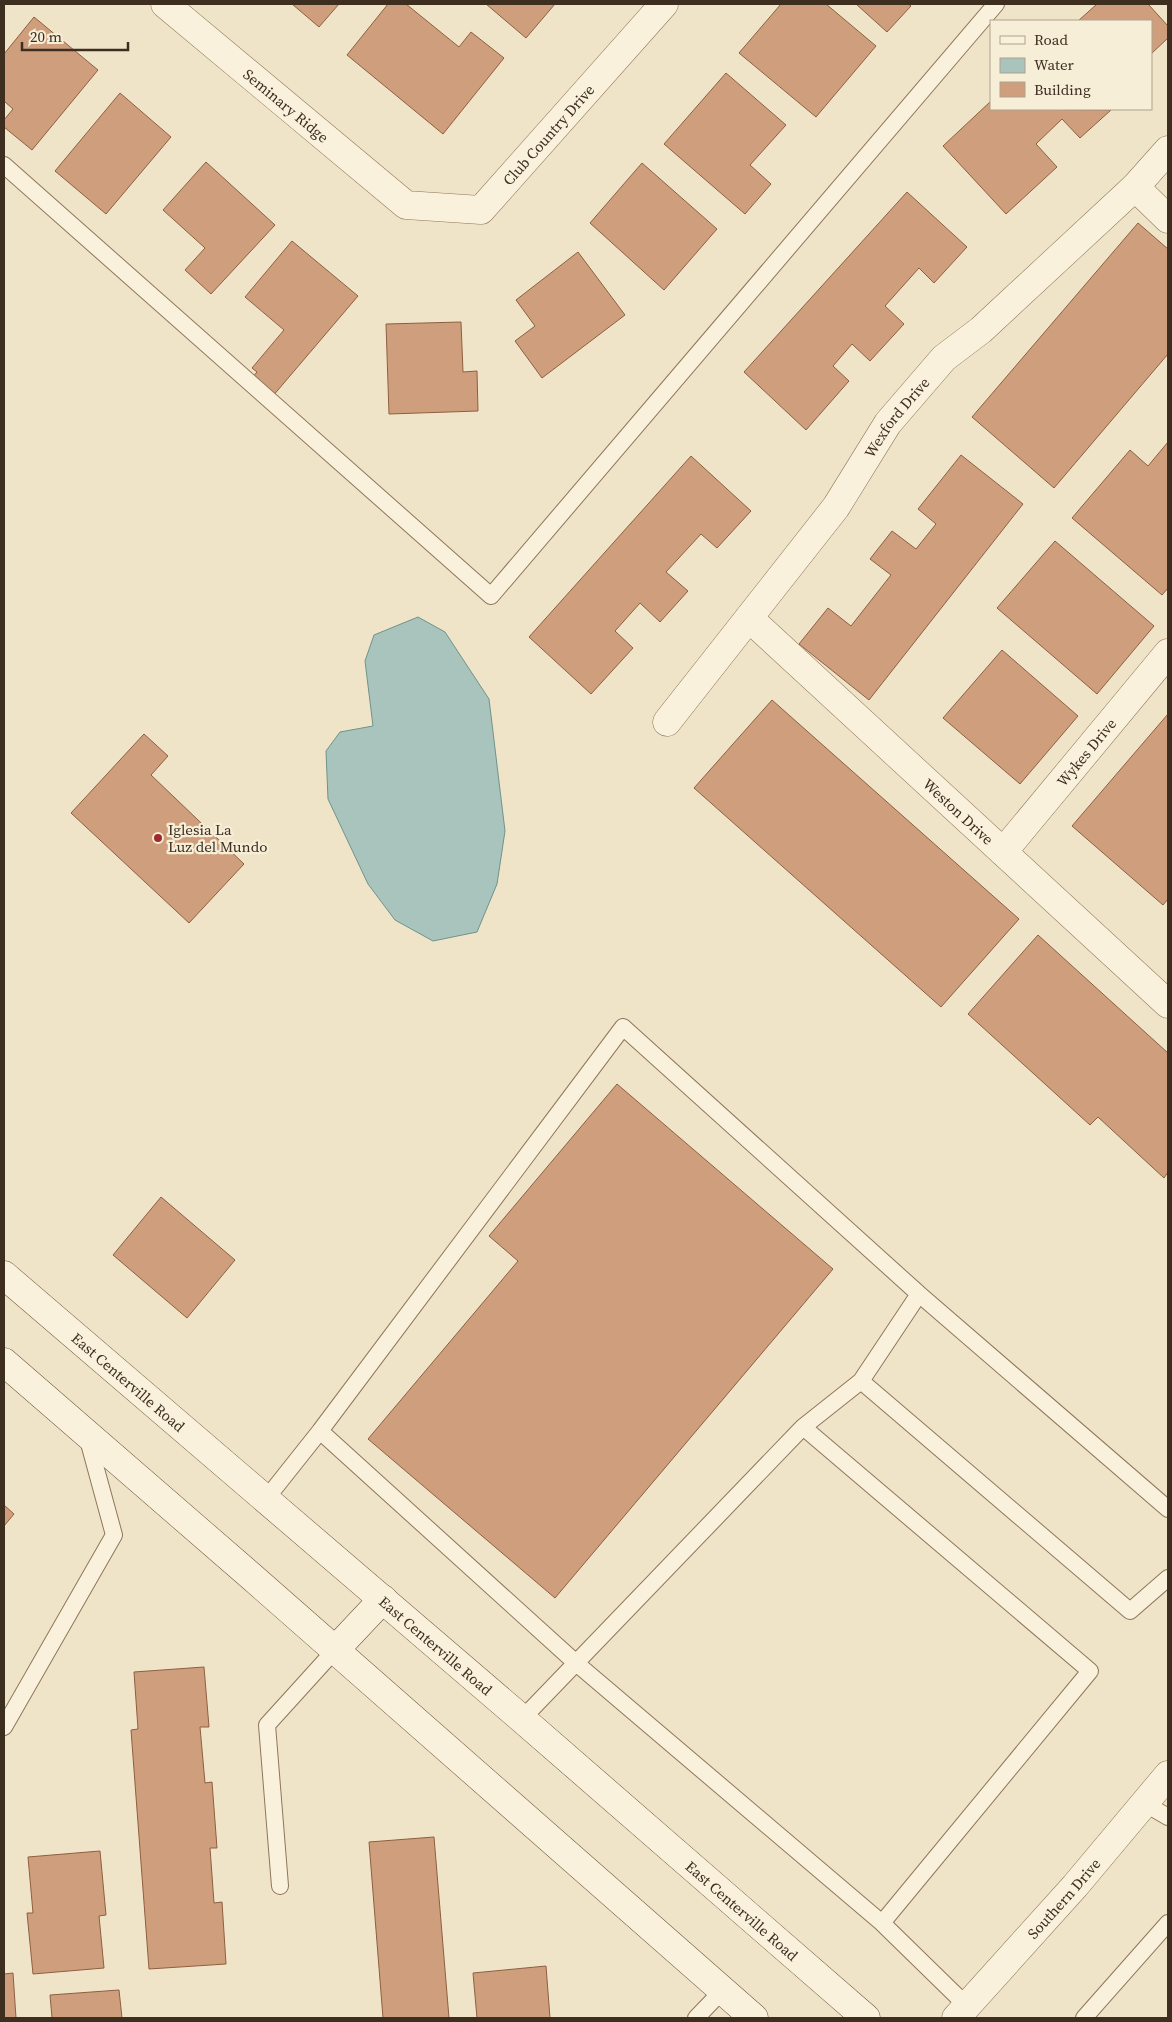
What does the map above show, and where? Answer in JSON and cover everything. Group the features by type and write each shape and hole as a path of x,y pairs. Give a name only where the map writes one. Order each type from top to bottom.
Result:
{"street":[{"name":"Seminary Ridge","path":"165,4 406,205"},
{"name":"Club Country Drive","path":"406,205 481,210 664,4"},
{"name":"Wexford Drive","path":"667,722 836,507 888,423 938,366 981,330 1135,187 1168,150"},
{"path":"1135,187 1168,219"},
{"name":"Weston Drive","path":"749,618 1168,1004"},
{"name":"Wykes Drive","path":"1003,852 1168,653"},
{"name":"East Centerville Road","path":"4,1275 383,1599 866,2018"},
{"path":"4,1362 336,1650 754,2018"},
{"path":"336,1650 383,1599"},
{"name":"Southern Drive","path":"961,2012 1075,1886 1168,1775"}],"lane":[{"path":"4,165 491,596 996,4"},
{"path":"266,1499 320,1431 623,1027 918,1294 1168,1509"},
{"path":"522,1719 803,1427 861,1381 918,1294"},
{"path":"861,1381 1130,1611 1168,1578"},
{"path":"803,1427 1090,1672 882,1922"},
{"path":"320,1431 576,1663 882,1922 961,2012"},
{"path":"4,1727 114,1535 87,1434"},
{"path":"280,1886 267,1725 336,1650"},
{"path":"1144,1803 1168,1817"},
{"path":"1084,2018 1168,1923"},
{"path":"696,2018 722,1991"}],"water":[{"path":"418,617 445,632 489,699 505,831 497,884 477,932 433,941 395,920 368,884 328,799 326,751 340,732 373,726 365,661 374,635"}],"building":[{"path":"292,4 339,4 319,27"},
{"path":"388,4 406,4 459,47 471,32 504,58 443,134 347,55"},
{"path":"486,4 555,4 526,38"},
{"path":"781,4 826,4 876,46 816,117 739,53"},
{"path":"856,4 908,4 911,6 887,32"},
{"path":"1097,4 1148,4 1168,26 1168,38 1152,53 1152,20 1079,20"},
{"path":"34,17 98,70 32,150 4,127 4,120 13,109 4,101 4,54"},
{"path":"726,73 786,125 750,165 771,184 745,214 664,144"},
{"path":"120,93 171,137 106,214 55,171"},
{"path":"990,102 990,110 1111,110 1080,138 1062,119 1036,144 1057,167 1006,214 943,146"},
{"path":"206,162 275,225 211,294 185,270 205,248 163,210"},
{"path":"642,163 717,229 664,290 590,223"},
{"path":"907,192 967,247 934,283 919,268 885,306 904,324 870,361 852,344 833,366 849,381 806,430 744,372"},
{"path":"1138,223 1168,249 1168,354 1054,488 972,417"},
{"path":"292,241 358,296 272,397 251,379 257,372 252,368 284,330 245,297"},
{"path":"578,252 625,315 542,378 515,341 535,326 516,300"},
{"path":"461,322 463,372 477,371 478,411 389,414 386,324"},
{"path":"1168,442 1168,588 1162,595 1072,518 1130,450 1148,466"},
{"path":"961,455 1023,504 869,700 799,644 828,608 851,626 891,575 870,559 892,531 916,549 936,524 918,509"},
{"path":"691,456 751,511 717,548 701,534 666,572 688,591 660,622 640,603 615,631 633,648 591,694 529,637"},
{"path":"1055,541 1154,626 1097,694 997,608"},
{"path":"1002,650 1078,716 1020,784 943,718"},
{"path":"772,700 1019,919 941,1007 694,788"},
{"path":"1168,714 1168,899 1163,905 1072,826"},
{"name":"Iglesia La Luz del Mundo","path":"144,734 168,756 151,775 244,864 189,923 71,813"},
{"path":"1038,935 1168,1053 1168,1172 1164,1178 1098,1117 1090,1125 968,1014"},
{"path":"617,1084 833,1269 555,1598 368,1439 518,1261 489,1236"},
{"path":"161,1197 235,1260 187,1318 113,1255"},
{"path":"4,1505 14,1514 4,1526"},
{"path":"204,1667 209,1727 200,1727 205,1783 212,1782 217,1848 210,1848 214,1903 222,1902 226,1964 149,1969 131,1730 138,1729 134,1672"},
{"path":"434,1837 449,2018 383,2018 369,1842"},
{"path":"100,1851 106,1915 99,1916 104,1968 33,1974 27,1913 33,1913 28,1857"},
{"path":"546,1966 550,2018 477,2018 473,1973"},
{"path":"13,1973 16,2018 4,2018 4,1974"},
{"path":"119,1990 122,2018 52,2018 50,1995"}],"place":[{"name":"Iglesia La Luz del Mundo","path":"158,838"}]}
